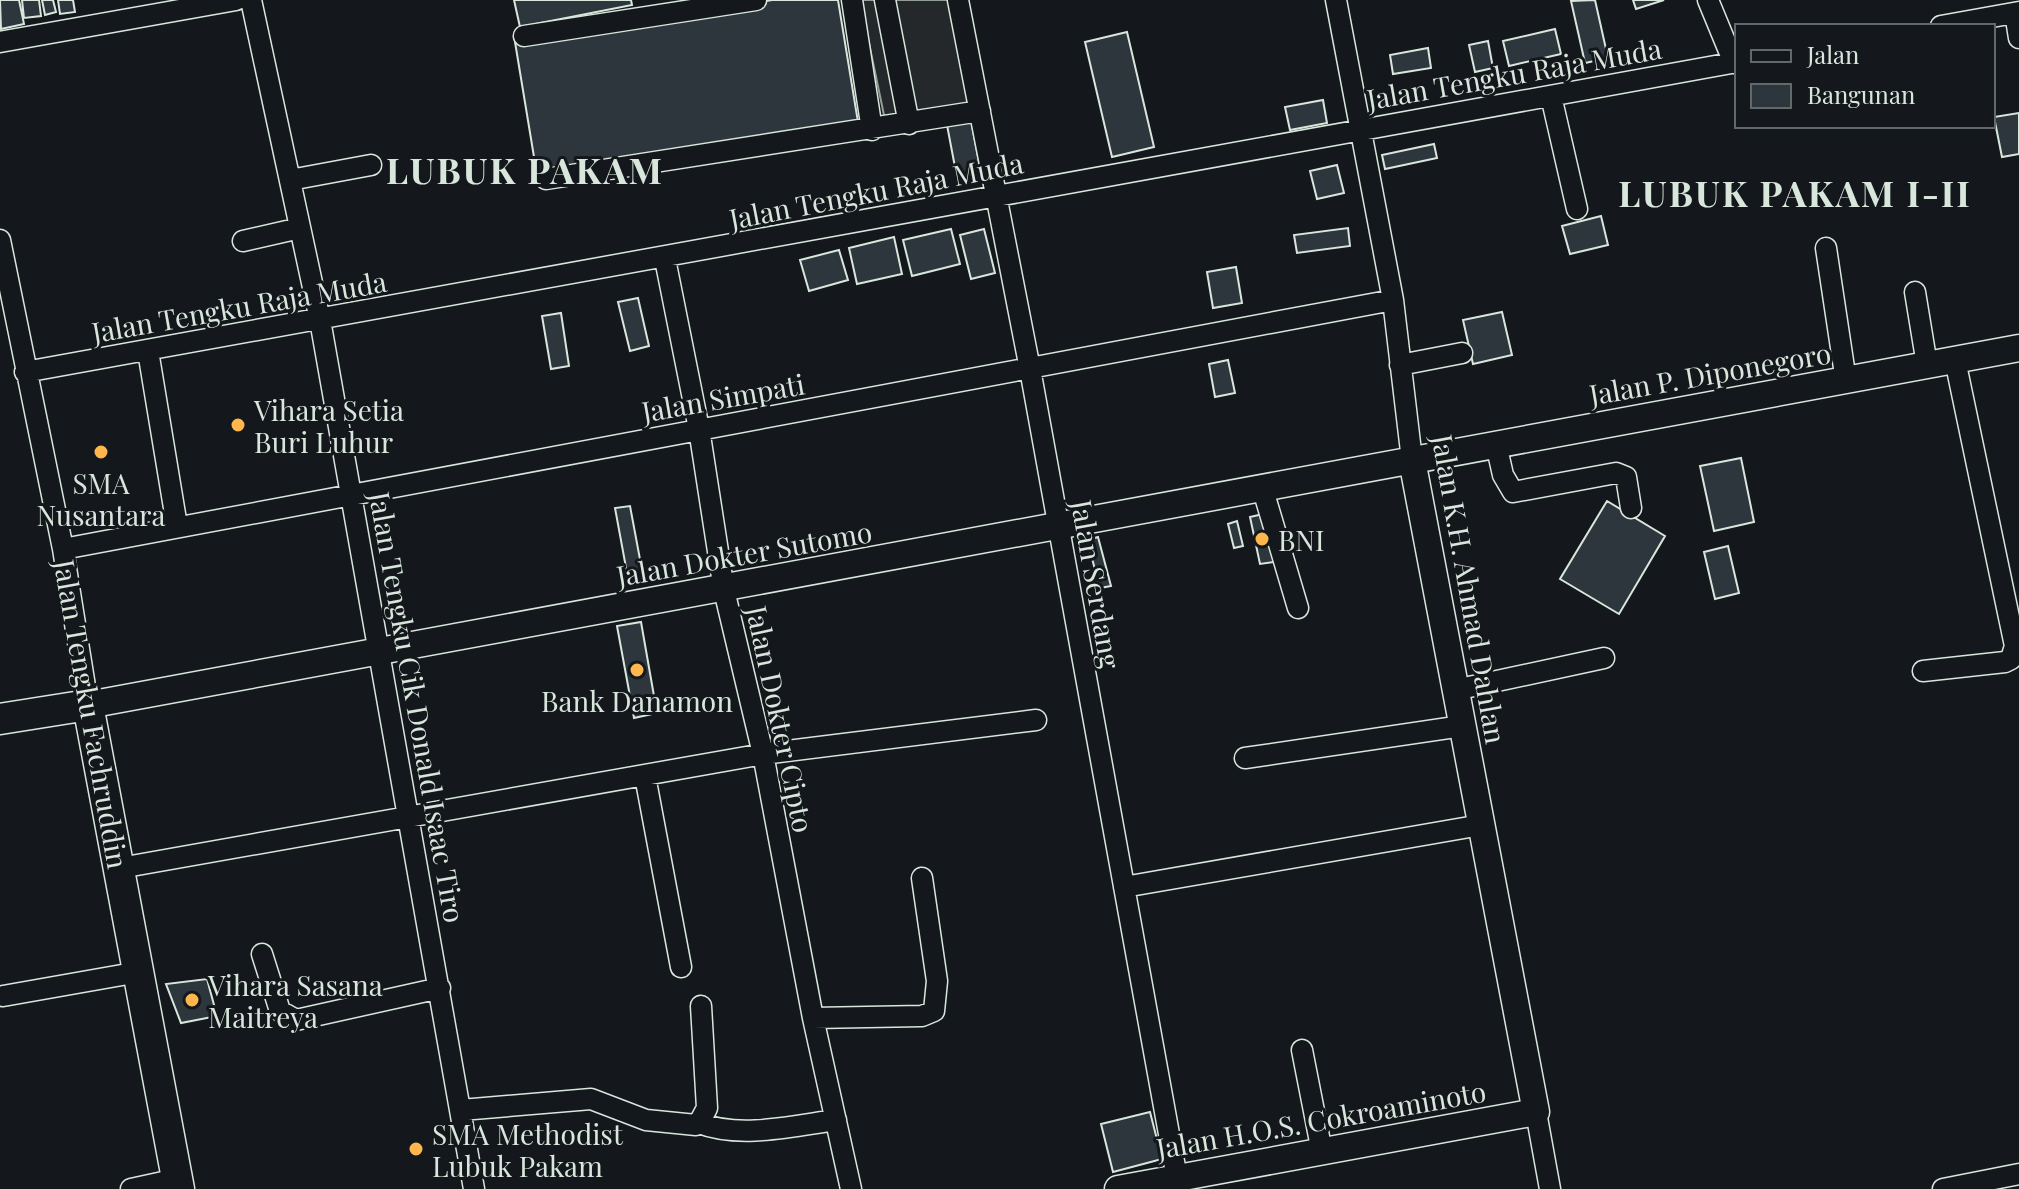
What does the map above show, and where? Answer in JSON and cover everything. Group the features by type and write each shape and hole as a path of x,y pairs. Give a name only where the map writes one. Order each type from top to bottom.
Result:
{"highway":[{"path":"0,719 88,705"},
{"name":"Jalan Tengku Fachruddin","path":"88,705 178,1184"}],"main road":[{"name":"Jalan P. Diponegoro","path":"1412,460 2019,348"},
{"name":"Jalan Dokter Sutomo","path":"88,705 724,590 1412,460"},
{"name":"Jalan K.H. Ahmad Dahlan","path":"1412,460 1536,1112"},
{"name":"Jalan H.O.S. Cokroaminoto","path":"1118,1189 1536,1112"}],"street":[{"path":"0,42 236,0"},
{"name":"Jalan Tengku Cik Donald Isaac Tiro","path":"251,0 320,320 376,653 409,815 474,1189"},
{"path":"524,36 756,0"},
{"path":"852,0 872,130"},
{"path":"885,0 909,124"},
{"name":"Jalan Serdang","path":"958,0 1030,369 1177,1178"},
{"name":"Jalan K.H. Ahmad Dahlan","path":"1336,0 1363,128 1393,300 1412,460"},
{"path":"1708,0 1735,60"},
{"path":"1949,24 2008,10 2019,38"},
{"name":"Jalan Tengku Raja Muda","path":"25,372 665,259 1363,128 1735,62"},
{"path":"1551,96 1577,209"},
{"path":"546,179 980,111"},
{"path":"290,180 371,165"},
{"path":"243,241 300,228"},
{"name":"Jalan Tengku Fachruddin","path":"0,240 9,336 25,372 63,549 88,705"},
{"path":"1826,248 1846,381"},
{"name":"Jalan Dokter Cipto","path":"665,259 699,429 724,590 763,754 813,1018 851,1189"},
{"path":"1915,292 1927,365"},
{"name":"Jalan Simpati","path":"63,549 1393,300"},
{"path":"148,351 177,526"},
{"path":"1400,365 1462,353"},
{"path":"1923,671 2005,662 2011,659 2015,646 1955,360"},
{"path":"1496,444 1503,475 1513,492 1616,473 1626,477 1631,508"},
{"path":"1263,490 1298,608"},
{"path":"1455,690 1604,658"},
{"path":"120,868 763,754 1036,720"},
{"path":"1245,758 1462,726"},
{"path":"645,776 681,967"},
{"path":"1124,887 1481,825"},
{"path":"813,1018 922,1016 934,1011 937,981 922,878"},
{"path":"262,954 280,1011 296,1020 440,988"},
{"path":"3,996 139,972"},
{"path":"699,1123 707,1108 701,1006"},
{"path":"1302,1050 1322,1152"},
{"path":"461,1110 575,1098 607,1102 646,1120 751,1130 836,1120"},
{"name":"Jalan K.H. Ahmad Dahlan","path":"1536,1112 1550,1189"},
{"path":"1943,1189 2019,1174"},
{"path":"131,1189 178,1184"}],"shaded area":[{"path":"860,0 950,0 971,103 885,120"}],"building":[{"path":"0,0 19,0 24,24 1,29"},
{"path":"22,0 39,0 41,16 24,18"},
{"path":"42,0 53,0 56,12 45,15"},
{"path":"58,0 73,0 75,12 60,14"},
{"path":"514,0 631,0 632,5 520,27"},
{"path":"772,0 838,0 858,122 537,175 515,42"},
{"path":"1595,0 1608,58 1585,63 1571,1"},
{"path":"1633,0 1664,0 1636,9"},
{"path":"1555,29 1561,54 1509,66 1503,41"},
{"path":"1127,32 1154,147 1112,157 1085,42"},
{"path":"1488,41 1493,68 1475,72 1469,45"},
{"path":"1428,48 1431,68 1393,74 1390,55"},
{"path":"1323,100 1327,123 1290,130 1285,107"},
{"path":"2019,113 2019,154 2002,157 1995,117"},
{"path":"971,120 982,178 958,183 947,125"},
{"path":"1434,144 1437,158 1385,169 1382,155"},
{"path":"1337,165 1344,193 1317,199 1310,171"},
{"path":"1601,216 1608,245 1570,254 1562,226"},
{"path":"1348,228 1350,246 1297,253 1294,235"},
{"path":"951,229 960,264 912,276 903,240"},
{"path":"984,229 995,273 971,279 960,235"},
{"path":"894,237 902,274 857,284 849,248"},
{"path":"839,250 848,280 809,291 800,260"},
{"path":"1236,267 1242,303 1213,308 1207,272"},
{"path":"638,298 649,346 630,351 618,302"},
{"path":"1502,312 1512,355 1473,364 1463,320"},
{"path":"561,313 569,366 551,369 542,316"},
{"path":"1228,360 1235,393 1215,397 1209,364"},
{"path":"1741,458 1754,522 1714,531 1700,466"},
{"path":"1607,501 1665,536 1619,614 1560,579"},
{"path":"630,506 642,570 627,573 615,508"},
{"name":"BNI","path":"1263,514 1274,562 1260,564 1250,517"},
{"path":"1237,521 1243,546 1234,548 1228,524"},
{"path":"1098,537 1111,586 1100,588 1087,540"},
{"path":"1728,546 1739,593 1715,599 1704,552"},
{"name":"Bank Danamon","path":"641,622 657,713 634,718 617,626"},
{"name":"Vihara Sasana Maitreya","path":"207,979 217,1016 181,1023 166,984"},
{"path":"1150,1112 1162,1159 1113,1172 1101,1124"}],"place":[{"name":"Vihara Setia Buri Luhur","path":"238,425"},
{"name":"SMA Nusantara","path":"101,452"},
{"name":"BNI","path":"1262,539"},
{"name":"Bank Danamon","path":"637,670"},
{"name":"Vihara Sasana Maitreya","path":"192,1000"},
{"name":"SMA Methodist Lubuk Pakam","path":"416,1149"}],"district":[{"name":"LUBUK PAKAM","path":"525,169"},
{"name":"LUBUK PAKAM I-II","path":"1795,192"}]}
